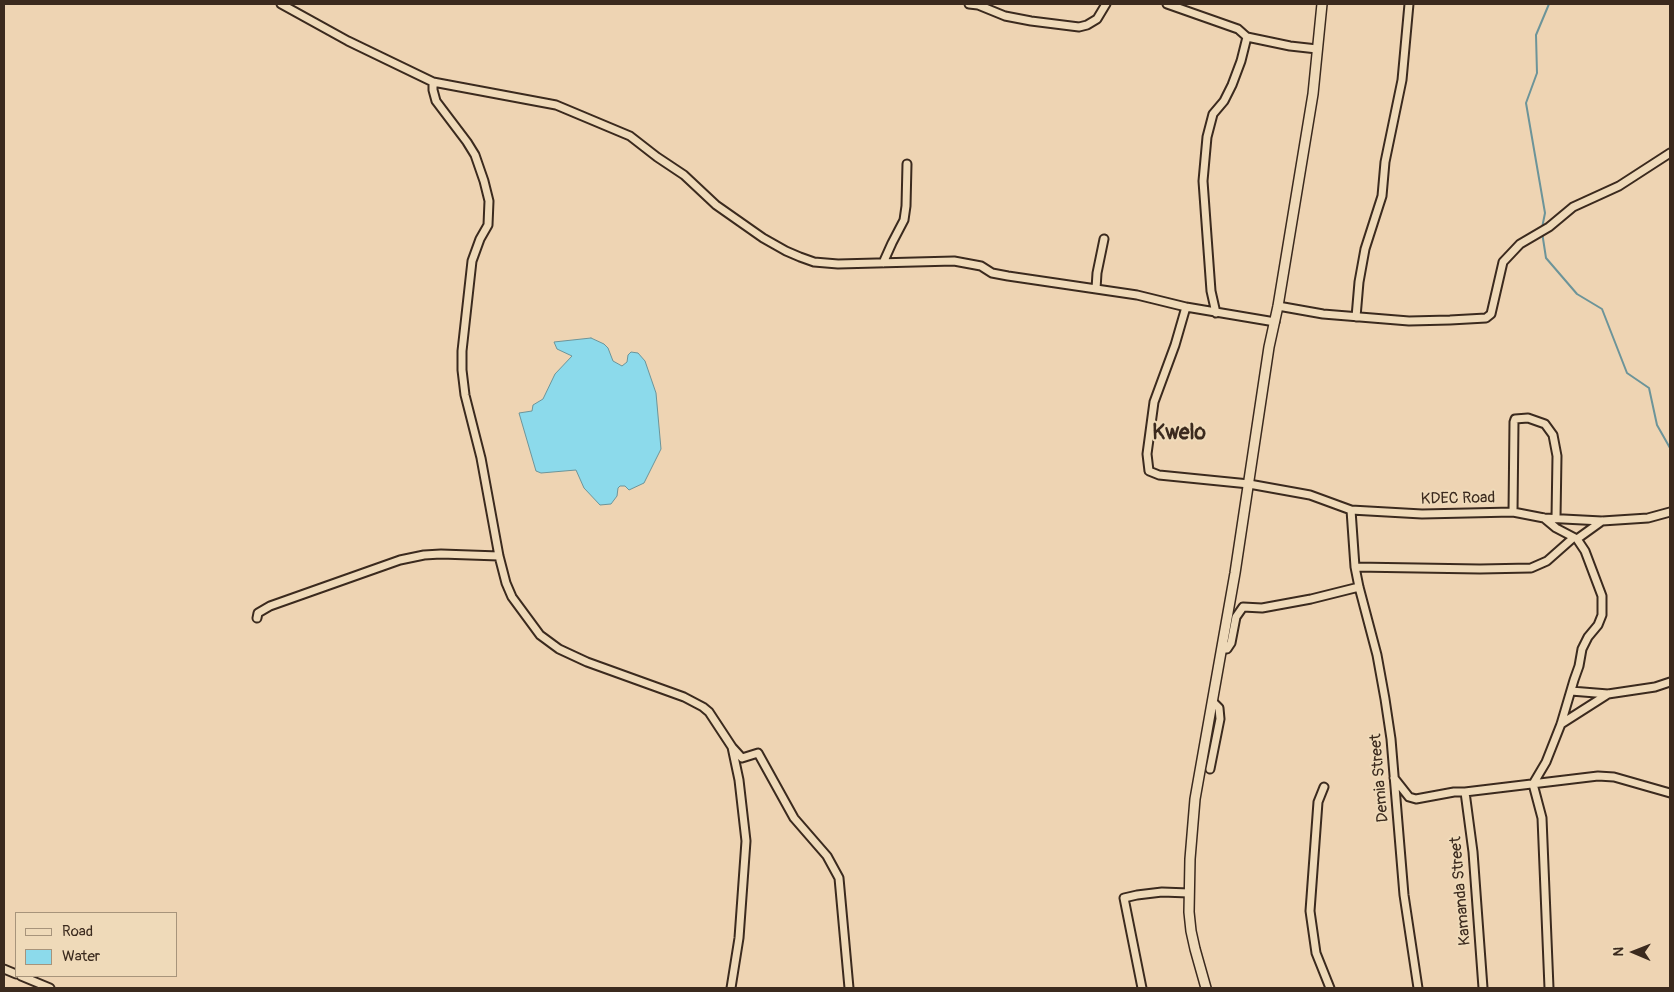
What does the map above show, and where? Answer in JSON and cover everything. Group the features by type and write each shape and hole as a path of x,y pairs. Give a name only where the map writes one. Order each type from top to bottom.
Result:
{"main road":[{"path":"1206,988 1199,969 1190,931 1189,893 1195,799 1222,649 1269,347 1278,306 1313,94 1322,4"}],"street":[{"path":"281,4 348,41 433,82 556,104 630,136 684,175 716,205 763,238 800,258 814,262 838,264 954,261 981,266 992,273 1137,295 1216,313 1275,322"},
{"path":"969,4 978,5 1005,16 1031,22 1079,26 1088,25 1096,19 1106,4"},
{"path":"1167,4 1238,29 1247,38 1318,49"},
{"path":"1356,317 1359,282 1365,249 1382,196 1385,162 1402,80 1409,4"},
{"path":"1216,313 1211,291 1203,181 1208,137 1213,114 1224,101 1232,85 1242,61 1247,38"},
{"path":"433,82 436,101 467,142 475,156 489,201 488,225 480,239 472,261 462,351 462,370 465,396 481,458 498,556 512,597 540,634 559,649 587,662 678,695 704,707 742,758 758,752 794,818 827,856 839,878 849,988"},
{"path":"1278,306 1323,314 1356,317 1428,321 1486,318 1491,314 1503,262 1520,244 1549,227 1573,207 1619,186 1670,153"},
{"path":"884,263 904,220 907,164"},
{"path":"1096,289 1104,238"},
{"name":"KDEC Road","path":"1186,307 1175,345 1154,402 1147,454 1149,471 1159,475 1249,484 1310,495 1351,510 1422,514 1513,512 1544,518 1602,521 1648,518 1670,512"},
{"path":"1513,512 1514,422 1515,419 1528,418 1545,424 1553,435 1557,456 1556,518"},
{"name":"Demia Street","path":"1351,510 1355,567 1377,655 1385,699 1405,904 1418,988"},
{"path":"1544,518 1556,528 1575,538 1585,551 1602,596 1602,615 1598,625 1588,637 1582,649 1579,666 1561,724 1546,762 1533,784 1542,818 1549,988"},
{"path":"1355,567 1531,568 1547,560 1575,538 1602,521"},
{"path":"257,618 258,613 270,606 400,560 441,554 498,556"},
{"path":"1222,649 1231,643 1236,617 1243,607 1262,608 1311,599 1359,587"},
{"path":"1571,691 1608,694 1655,687 1670,682"},
{"path":"1561,724 1608,694"},
{"path":"1210,769 1220,719 1219,708 1213,702"},
{"path":"731,988 739,938 746,841 739,780 732,747"},
{"path":"1394,777 1412,798 1605,776 1670,793"},
{"path":"1324,787 1320,794 1317,811 1310,911 1316,953 1330,988"},
{"name":"Kamanda Street","path":"1465,792 1473,852 1483,988"},
{"path":"1142,988 1124,898 1162,892 1189,893"},
{"path":"23,977 50,988"}],"water":[{"path":"591,338 604,344 608,348 613,361 622,366 627,362 628,355 631,352 638,353 645,361 656,393 661,449 644,483 629,490 625,486 620,486 617,496 611,504 600,505 584,488 576,470 541,473 536,471 519,413 532,411 533,405 543,399 555,374 572,356 557,349 554,342"}],"waterway":[{"path":"1542,228 1545,213 1526,103 1537,73 1536,35 1549,4"},
{"path":"1542,232 1546,258 1577,294 1602,309 1627,373 1649,388 1657,425 1670,448"}],"district":[{"name":"Kwelo","path":"1179,434"}]}
